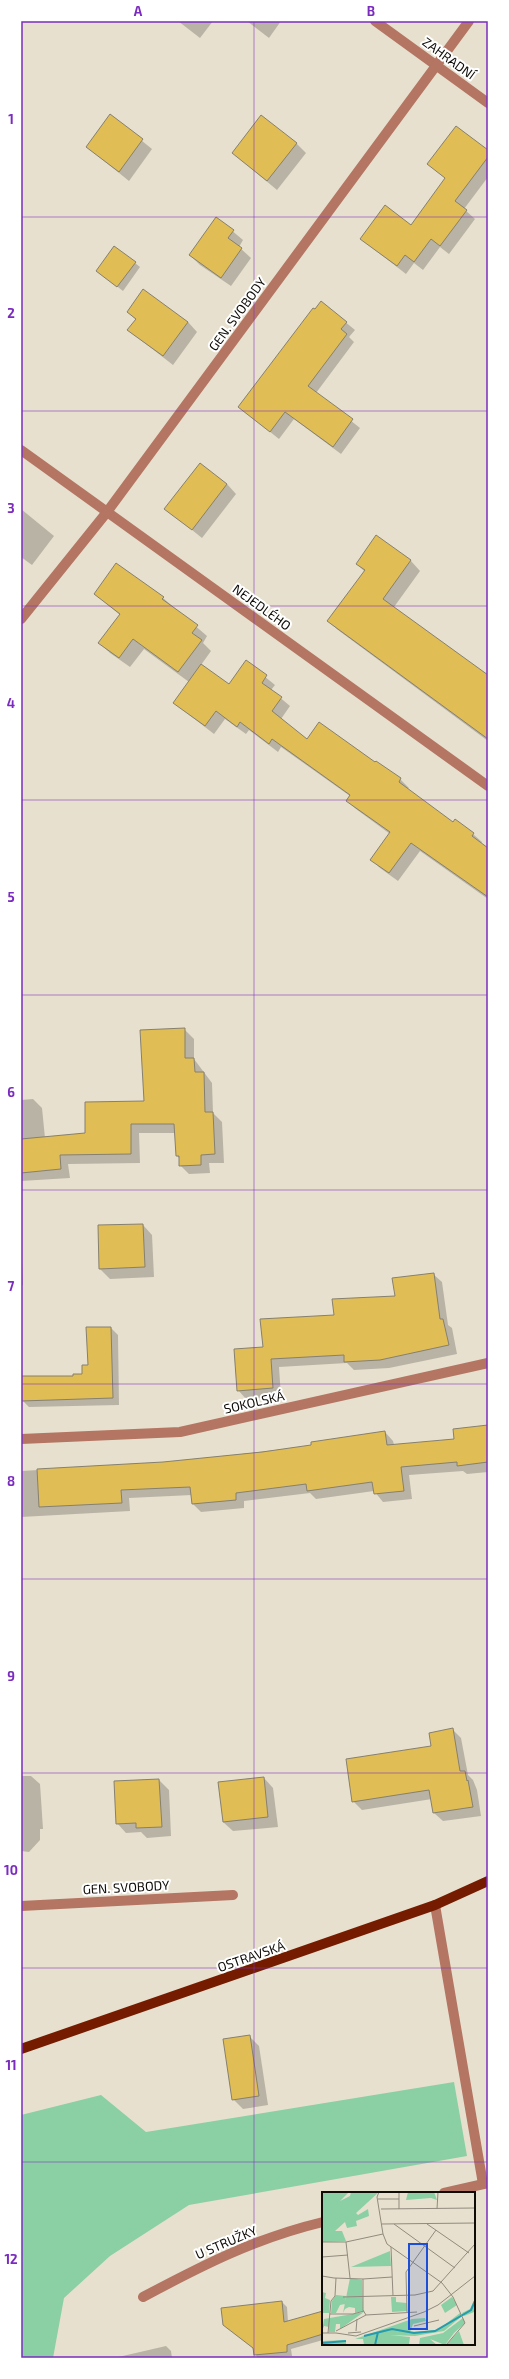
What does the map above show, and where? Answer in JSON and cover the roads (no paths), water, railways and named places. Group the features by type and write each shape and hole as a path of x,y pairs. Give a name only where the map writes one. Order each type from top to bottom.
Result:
{"main road":[{"name":"OSTRAVSKÁ","path":"21,2049 435,1905 488,1881"}],"street":[{"name":"ZAHRADNÍ","path":"375,21 488,102"},
{"name":"GEN. SVOBODY","path":"21,619 107,512 469,21"},
{"name":"NEJEDLÉHO","path":"21,450 488,786"},
{"name":"SOKOLSKÁ","path":"21,1439 180,1432 488,1363"},
{"name":"GEN. SVOBODY","path":"21,1906 233,1895"},
{"path":"435,1905 486,2183 448,2192"},
{"name":"U STRUŽKY","path":"143,2298 217,2258 290,2230 322,2222"}]}
